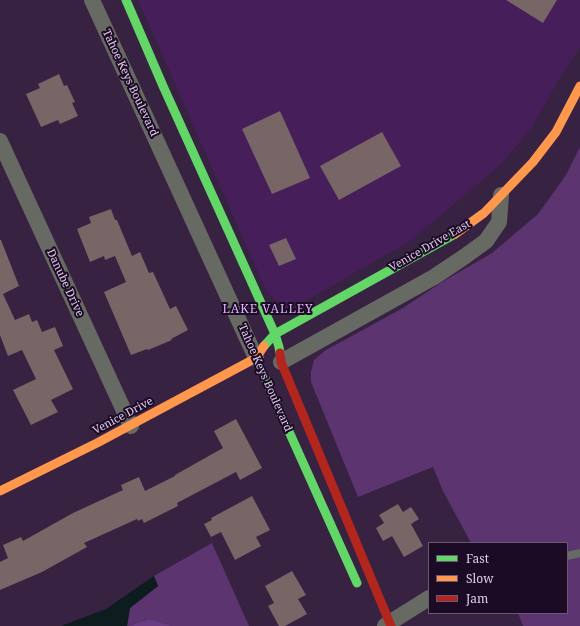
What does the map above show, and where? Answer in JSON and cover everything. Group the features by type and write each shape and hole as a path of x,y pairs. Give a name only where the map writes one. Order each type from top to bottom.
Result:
{"street":[{"name":"Tahoe Keys Boulevard","path":"92,0 269,361 324,467 388,625"},
{"name":"Tahoe Keys Boulevard","path":"126,0 163,86 275,334 279,347 269,361"},
{"path":"269,361 434,276 486,241 499,222 501,195 534,162 556,132 580,86"},
{"name":"Danube Drive","path":"0,140 130,426"},
{"name":"Venice Drive East","path":"269,361 266,344 275,334 460,231 484,213 501,195"},
{"name":"Tahoe Keys Boulevard","path":"269,361 360,590"},
{"name":"Venice Drive","path":"0,491 130,426 269,361"},
{"path":"388,625 428,599"}],"lane":[{"path":"568,556 580,553"}],"shaded area":[{"path":"138,0 580,0 580,47 561,76 532,127 502,163 410,241 300,304 287,306 274,300 265,288"},
{"path":"580,147 580,626 523,626 518,614 568,614 568,542 470,542 443,491 433,467 358,497 311,382 311,372 314,360 326,350 403,308 442,282 492,253 538,214 566,175"},
{"path":"212,543 249,626 173,626 149,619 127,626 130,608 158,586 154,576"},
{"path":"154,576 158,586 130,608 127,626 61,626 106,609"},
{"path":"149,619 173,626 128,626"}],"building":[{"path":"506,0 557,0 543,23"},
{"path":"59,74 64,86 67,85 75,102 72,103 78,116 60,124 58,120 41,127 26,94 40,88 38,84"},
{"path":"280,111 310,178 272,194 242,129"},
{"path":"382,132 401,166 339,200 320,166"},
{"path":"111,209 132,256 140,252 149,273 153,272 170,309 176,306 188,330 171,339 172,340 131,355 104,292 126,282 115,256 105,260 104,256 90,262 77,229 91,223 89,217"},
{"path":"286,238 296,259 279,266 269,245"},
{"path":"0,240 19,286 3,294 15,320 29,314 32,322 37,320 42,332 55,327 63,346 54,350 73,389 51,400 58,412 31,425 13,390 36,379 22,350 8,356 0,335"},
{"path":"236,419 262,468 240,480 236,472 177,503 178,506 144,523 142,519 138,521 137,519 84,543 87,547 42,572 0,590 0,562 8,558 3,545 21,537 23,541 73,513 123,490 121,485 139,477 145,491 175,476 223,448 214,431"},
{"path":"252,496 270,530 256,537 261,546 235,560 221,532 211,537 204,524 212,520 211,518"},
{"path":"398,504 403,512 411,507 419,519 411,524 423,546 404,557 392,536 383,541 376,528 384,523 379,515"},
{"path":"292,571 306,595 298,599 307,614 285,626 279,626 268,606 274,603 265,586"}],"traffic: fast":[{"path":"126,0 163,86 275,334 280,353"},
{"path":"264,346 275,334 455,234"},
{"path":"256,358 357,583"}],"traffic: slow":[{"path":"455,234 484,213 533,162 556,132 580,86"},
{"path":"0,491 97,443 256,358 264,346"}],"traffic: jam":[{"path":"280,353 281,362 391,626"}],"district":[{"name":"LAKE VALLEY","path":"268,310"}]}
